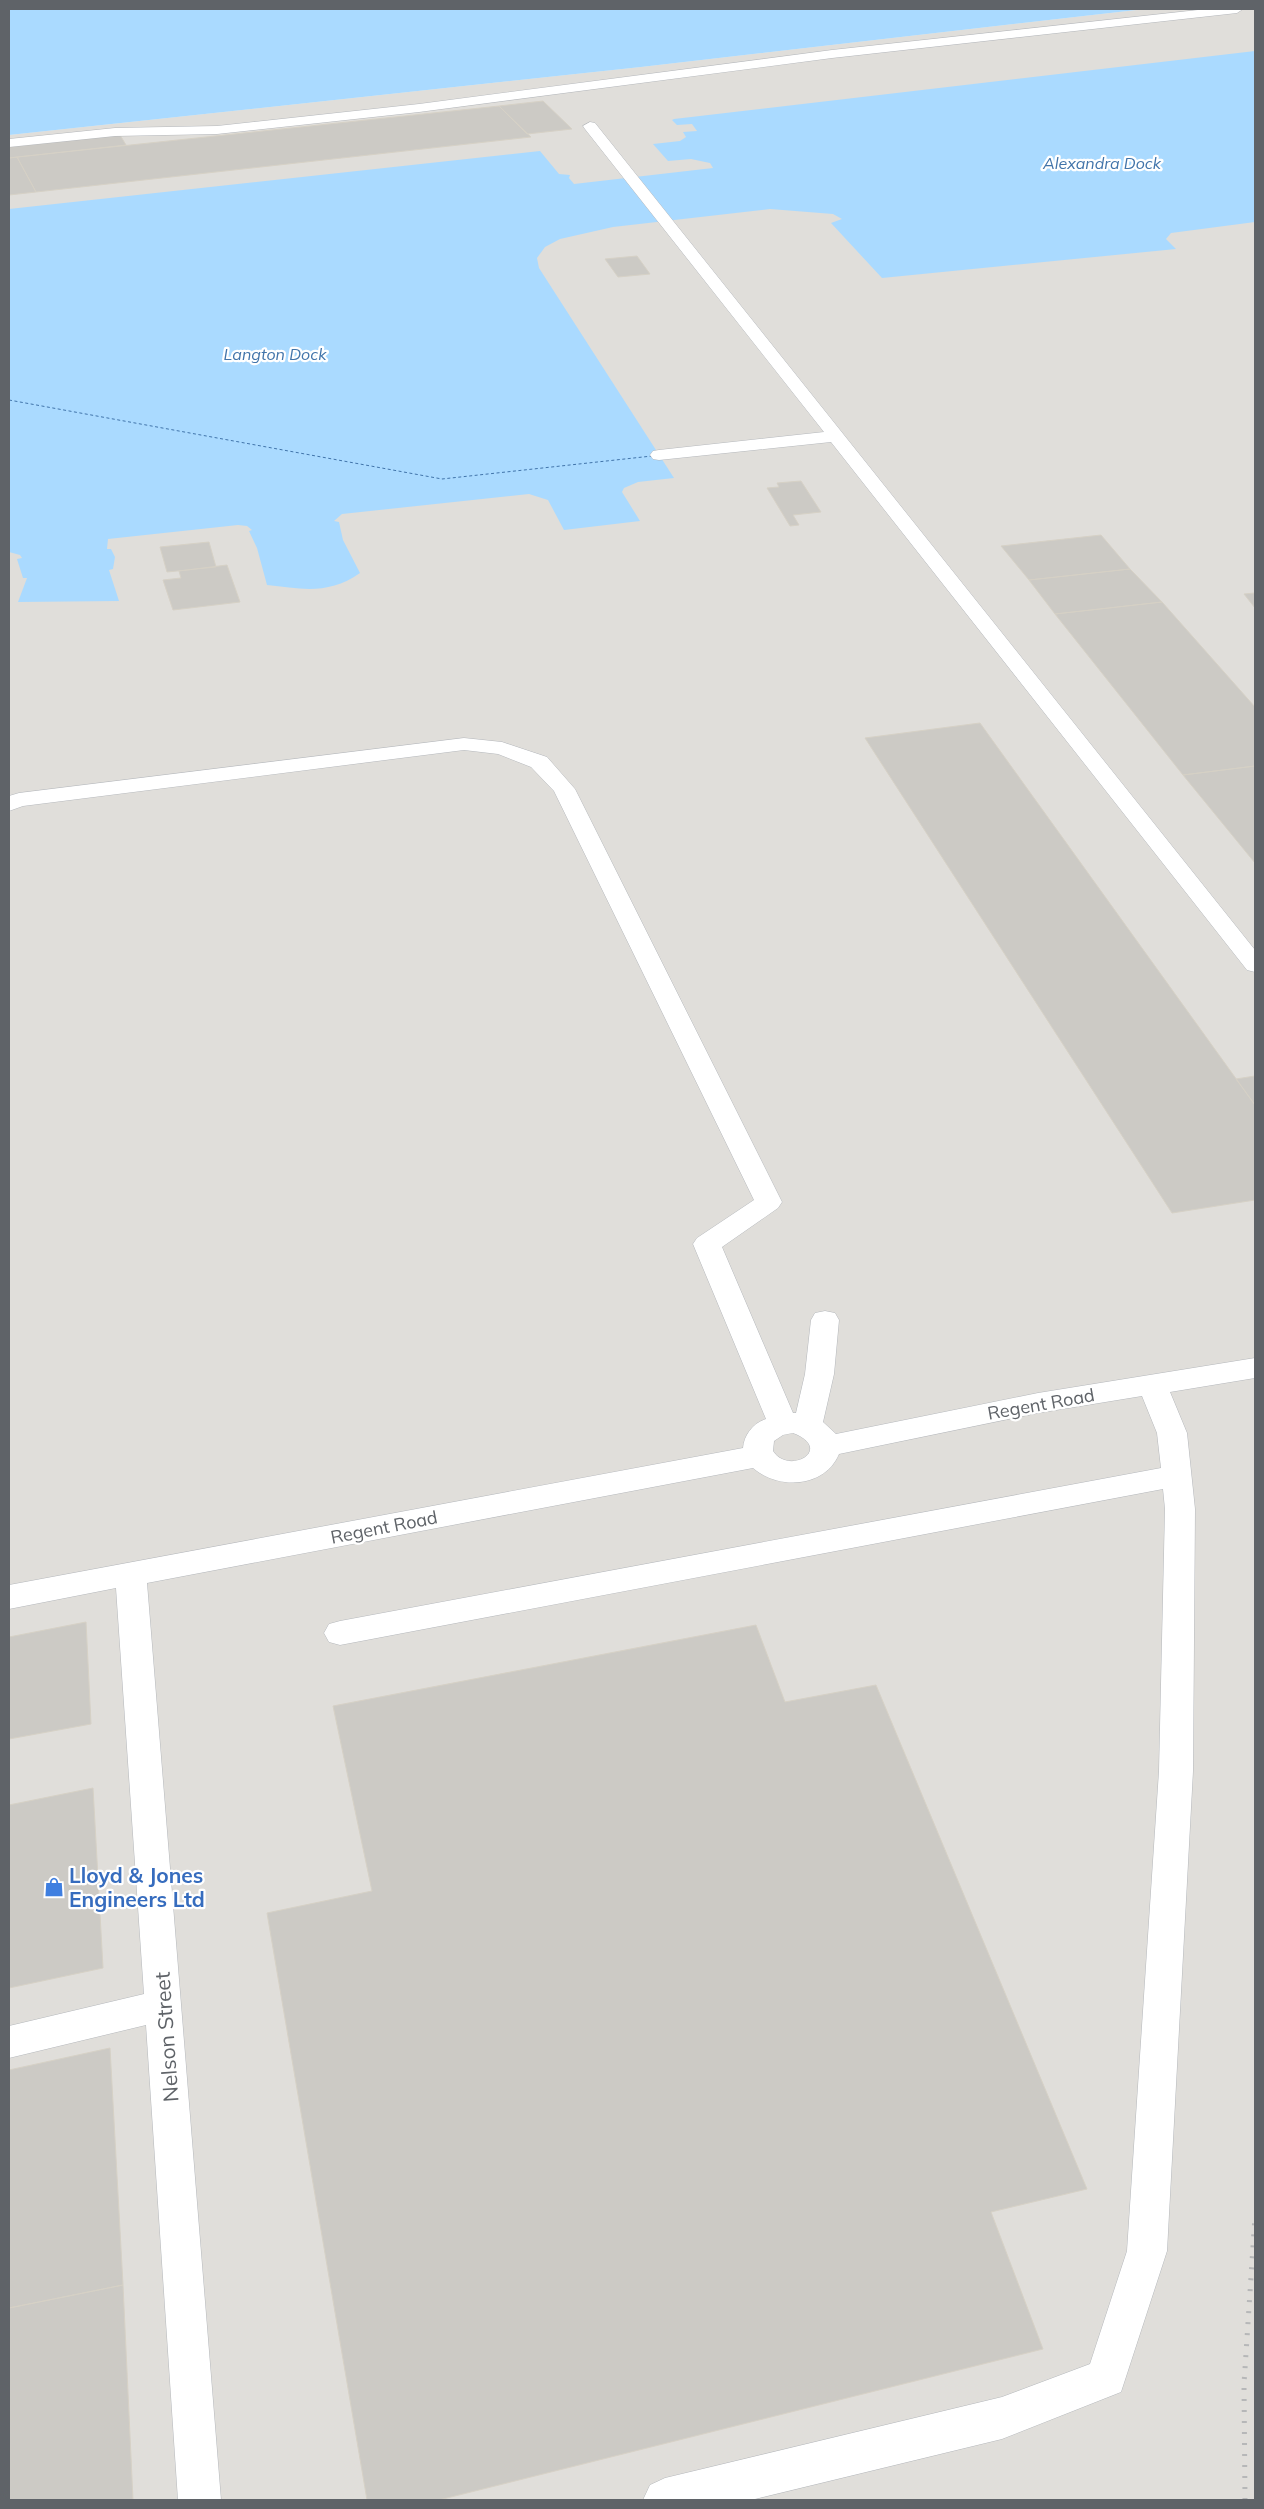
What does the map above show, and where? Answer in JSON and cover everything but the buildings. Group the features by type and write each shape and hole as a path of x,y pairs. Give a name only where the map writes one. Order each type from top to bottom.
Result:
{"street":[{"path":"9,143 115,132 217,130 265,125 419,108 832,54 1237,9"},
{"path":"590,126 1255,965"},
{"path":"659,455 834,436"},
{"path":"9,804 19,800 464,744 502,748 539,762 564,789 769,1202 707,1244 823,1461 807,1471 790,1472 774,1469 759,1456"},
{"path":"806,1432 818,1391 825,1320"},
{"name":"Regent Road","path":"9,1597 759,1456 758,1440 764,1432 806,1432 1038,1403 1153,1386 1255,1368"},
{"path":"665,2500 1002,2418 1106,2378 1147,2251 1176,1771 1180,1509 1172,1433 1153,1386"},
{"path":"340,1634 1176,1476"},
{"name":"Nelson Street","path":"131,1574 140,1717 164,2005 200,2500"},
{"path":"9,2042 164,2005"}],"shaded area":[{"path":"1145,9 1255,9 1255,2500 9,2500 9,135 641,67"}],"water":[{"path":"9,9 1145,9 641,67 9,135"},
{"name":"Langton Dock","path":"1255,51 1255,222 1171,233 1166,239 1176,249 882,278 831,223 842,219 833,214 770,209 613,227 560,239 545,247 537,258 539,268 674,478 638,482 624,488 622,492 640,521 564,530 548,500 529,494 342,514 334,521 339,522 343,540 360,573 337,585 315,589 267,585 257,548 249,531 252,530 247,526 238,525 108,539 107,549 111,549 115,557 113,569 109,570 119,601 18,602 27,578 23,578 17,559 22,558 20,555 9,552 9,209 540,151 559,174 570,175 569,178 574,184 713,168 710,163 691,159 668,161 653,144 680,141 686,137 683,132 697,131 692,124 677,125 672,120 674,119"}],"ferry route":[{"path":"9,400 442,479 652,456"}],"railway":[{"path":"1245,2500 1244,2384 1255,2216"}],"place":[{"name":"Lloyd & Jones Engineers Ltd","path":"54,1887"}],"water label":[{"name":"Alexandra Dock","path":"1102,163"}]}
